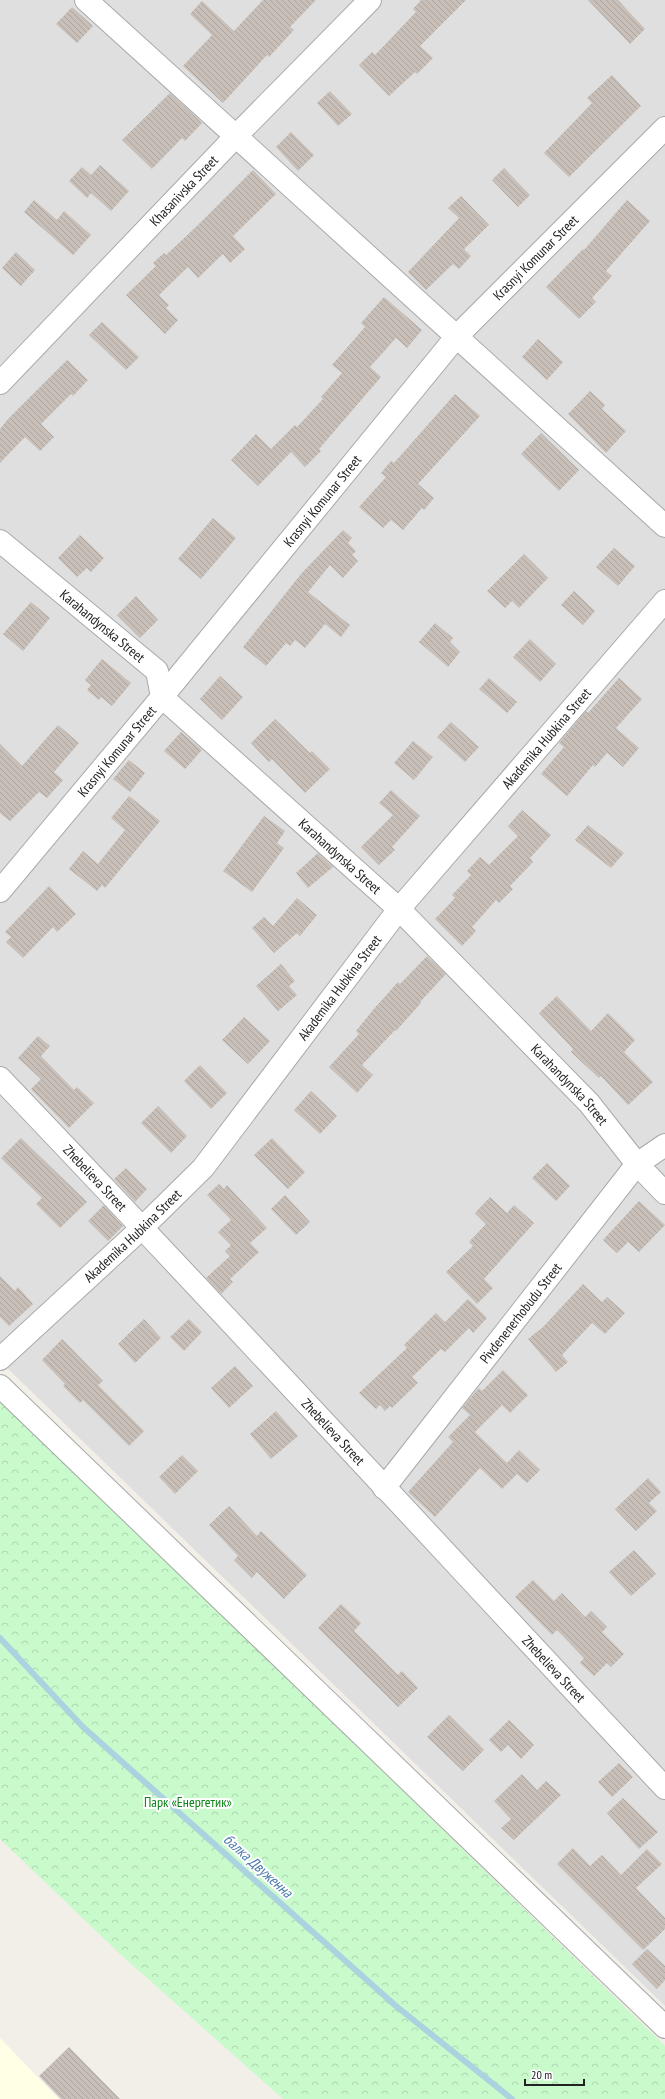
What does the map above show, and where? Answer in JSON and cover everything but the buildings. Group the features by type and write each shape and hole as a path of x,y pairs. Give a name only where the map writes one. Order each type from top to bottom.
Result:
{"street":[{"path":"86,0 665,526"},
{"name":"Khasanivska Street","path":"0,383 236,136 370,0"},
{"name":"Krasnyi Komunar Street","path":"0,891 162,697 456,336 665,128"},
{"name":"Karahandynska Street","path":"0,541 157,672 162,697 399,909 589,1103 637,1164 665,1193"},
{"name":"Akademika Hubkina Street","path":"0,1359 143,1227 203,1168 399,909 665,601"},
{"name":"Zhebelieva Street","path":"0,1078 143,1227 384,1488 665,1788"},
{"name":"Pivdenenerhobudu Street","path":"384,1488 637,1164 665,1145"},
{"path":"0,1386 665,2027"}],"shaded area":[{"path":"0,0 665,0 665,2006 0,1361"},
{"path":"0,2038 59,2099 0,2099"}],"green space":[{"name":"Парк «Енергетик»","path":"0,1399 665,2046 665,2099 283,2099 120,1954 0,1839"}],"waterway":[{"name":"балка Двуженна","path":"0,1638 83,1727 396,2006 512,2099"}]}
